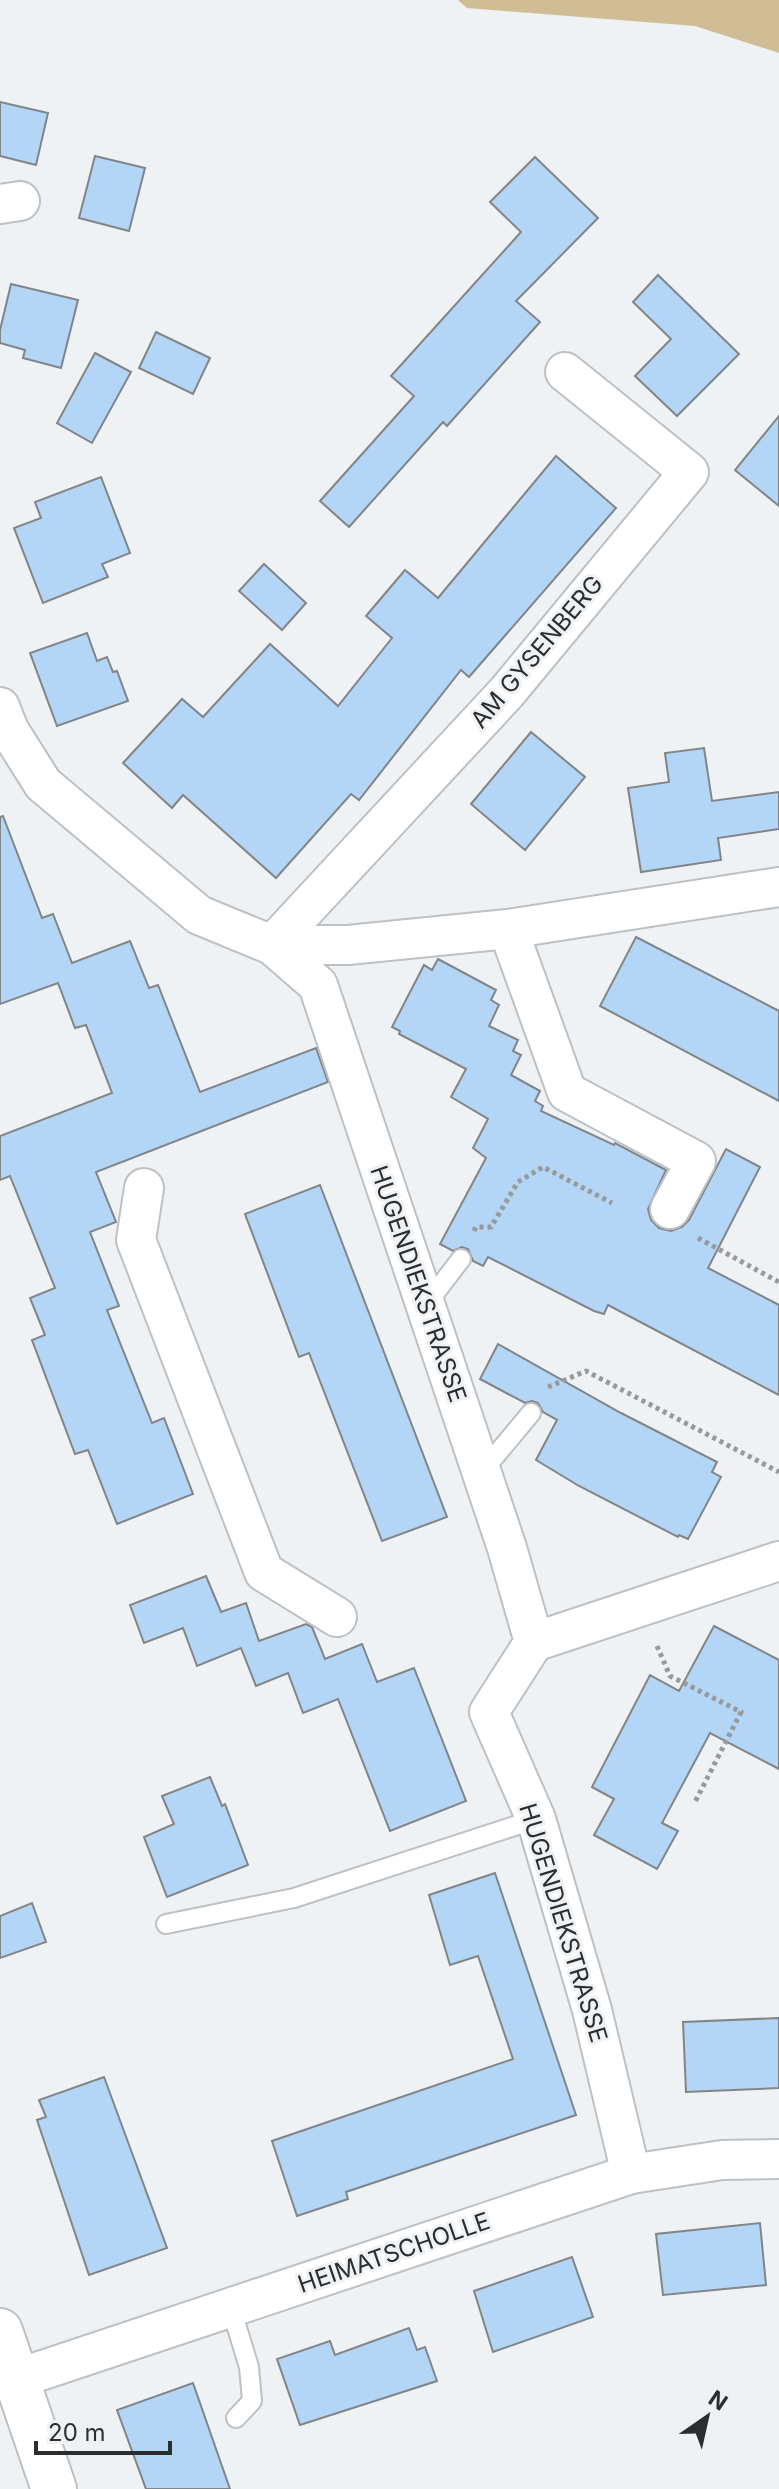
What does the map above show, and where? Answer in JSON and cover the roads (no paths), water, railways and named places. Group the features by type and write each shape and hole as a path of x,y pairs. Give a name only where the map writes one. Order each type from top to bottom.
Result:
{"street":[{"name":"AM GYSENBERG","path":"272,945 507,692 689,472 565,372"},
{"path":"0,707 9,730 43,784 199,915 272,945 348,945 508,929 779,887"},
{"path":"508,929 567,1092 696,1161 670,1209"},
{"name":"HUGENDIEKSTRASSE","path":"272,945 318,985 507,1548 534,1642 489,1712 536,1819 592,2010 631,2174"},
{"path":"144,1188 136,1240 264,1572 337,1617"},
{"path":"534,1642 779,1561"},
{"name":"HEIMATSCHOLLE","path":"16,2379 631,2174 722,2160 779,2159"},
{"path":"0,2331 54,2489"}],"lane":[{"path":"425,1306 461,1259"},
{"path":"481,1473 531,1413"},
{"path":"166,1924 294,1898 536,1819"},
{"path":"231,2308 249,2367 252,2401 236,2418"}]}
